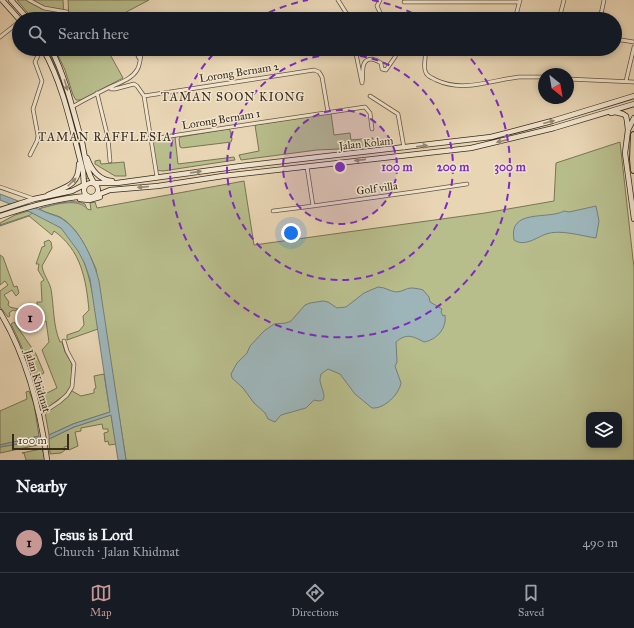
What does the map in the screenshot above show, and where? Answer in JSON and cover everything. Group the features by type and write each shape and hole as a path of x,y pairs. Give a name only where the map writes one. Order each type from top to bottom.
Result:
{"highway":[{"path":"634,134 634,170"}],"main road":[{"path":"2,0 12,12"},
{"path":"11,0 22,12"},
{"path":"48,57 59,84 83,171 83,191 87,196 95,196 98,192 98,188 94,183 86,163 72,107 61,70 54,56"},
{"name":"Jalan Kolam","path":"94,183 117,183 241,166 490,137 552,121 634,96"},
{"path":"610,103 622,102 624,104 623,107"},
{"name":"Jalan Kolam","path":"95,196 110,190 158,186 223,176 487,145 554,128 634,104"},
{"path":"601,114 615,112 626,116 628,130 625,153 634,219"},
{"path":"628,130 634,118"},
{"path":"45,196 64,188 75,180 79,171 78,154"},
{"path":"85,155 94,171 100,177 111,181 126,181"},
{"path":"331,156 338,159 338,163"},
{"path":"0,210 45,196 65,193 90,182 94,183"},
{"name":"Jalan Kolam","path":"64,200 89,200 116,190"},
{"name":"Jalan Kolam","path":"0,216 35,205 87,196"},
{"name":"Jalan Khidmat","path":"1,315 11,331 34,392 47,460"}],"street":[{"path":"29,0 44,8 67,12"},
{"path":"338,0 346,12"},
{"path":"380,0 377,6 380,12"},
{"path":"561,12 564,0"},
{"path":"601,12 604,0"},
{"path":"404,2 520,1 517,12"},
{"path":"1,35 12,26"},
{"path":"622,40 634,42"},
{"path":"626,80 634,47"},
{"path":"30,155 38,139 32,112 42,82 35,62 39,56 48,57"},
{"path":"72,107 132,75 137,70 141,56"},
{"path":"356,56 362,83 363,66 365,62 369,59 376,60 381,63 382,69 386,70 396,56"},
{"path":"426,56 424,67 426,73 430,77 445,84 468,86 518,77 538,77"},
{"name":"Lorong Bernam 2","path":"144,96 314,70 319,72 322,77 328,112"},
{"path":"574,78 626,80 634,82"},
{"path":"110,87 111,89 115,89 134,84 144,96 157,177"},
{"path":"97,93 108,138 110,161"},
{"path":"370,96 398,114 404,148"},
{"name":"Lorong Bernam 1","path":"151,139 365,107 370,113 372,129"},
{"path":"307,167 313,206"},
{"name":"Golf villa","path":"273,211 467,184"},
{"path":"0,187 34,199"},
{"path":"39,413 47,410 59,402 67,395 72,387 74,364 67,351 64,341"}],"green space":[{"path":"17,0 63,0 64,12 27,12"},
{"path":"68,0 149,0 126,12 69,12"},
{"path":"50,56 58,70 64,87 86,169 91,178 86,179 64,90"},
{"path":"58,56 111,56 123,78 81,100 76,100"},
{"path":"331,113 334,135 350,133 351,140 373,138 373,140 379,142 394,142 392,145 382,147 317,150 241,160 239,155 259,151 255,125"},
{"path":"228,129 230,130 232,139 231,142 180,147 180,137"},
{"path":"175,137 178,164 234,157 235,160 163,171 155,170 152,142 155,140"},
{"path":"620,142 634,268 634,460 126,460 96,269 82,240 72,227 60,217 39,209 63,203 80,202 85,204 87,209 91,210 90,203 95,202 97,208 244,181 254,245 485,213 554,201 556,163"},
{"path":"100,160 101,164 124,162 126,176 115,176 95,164 95,161"},
{"path":"28,211 61,228 78,249 84,261 88,275 98,329 67,340 67,335 79,331 84,325 83,316 89,310 84,276 76,256 63,239 54,231 52,235 29,216 0,226 0,223 15,215"},
{"path":"49,240 52,248 42,266 51,289 58,336 72,364 71,387 66,394 44,410 25,355 11,324 14,322 36,354 44,373 38,376 45,394 57,388 42,350 49,342 46,321 44,322 34,308 37,306 37,302 42,302 41,282 44,280 38,270 39,264 36,264 42,247 45,246 44,242"},
{"path":"0,255 3,257 14,287 17,286 19,293 16,296 12,290 4,295 9,302 8,305 10,307 18,309 9,313 10,316 8,317 0,307 0,291 8,285 5,281 0,285"},
{"path":"104,374 110,412 73,424 49,435 45,412 60,403 72,391 81,396 94,393 94,389 96,388 94,376"},
{"path":"29,391 34,404 39,436 0,445 0,411 27,399 26,392"},
{"path":"111,415 116,444 109,445 108,441 105,442 104,433 108,432 108,429 103,429 102,424 81,428 81,431 75,432 78,446 69,450 68,446 64,447 65,450 61,453 50,454 49,439 74,427"},
{"path":"40,440 41,443 38,445 0,453 0,447"},
{"path":"41,449 45,460 26,460 24,453 22,453"}],"water":[{"path":"0,194 62,219 77,233 91,257 99,281 126,460 118,460 111,415 74,427 49,439 49,435 73,424 110,412 90,279 78,251 61,228 30,212 0,200"},
{"path":"596,206 599,221 596,238 558,232 546,234 534,240 522,243 514,240 514,230 517,223 523,219"},
{"path":"378,287 396,292 411,288 423,290 429,297 430,302 442,309 441,312 443,316 445,315 444,325 440,333 433,339 424,342 410,336 406,336 396,342 397,362 395,366 401,383 391,400 382,406 372,408 355,394 340,374 328,369 321,374 320,378 320,383 324,394 323,400 314,400 306,408 281,415 275,422 268,419 265,413 232,378 231,374 237,363 247,353 250,346 264,331 274,324 291,321 305,305 310,303 323,301 328,302 337,308 346,307 364,293"},
{"path":"39,436 40,440 0,447 0,445"}],"waterway":[{"path":"39,209 56,204 70,203 81,204 85,207"},
{"path":"0,225 32,213"}],"place":[{"name":"Jesus is Lord","path":"30,318"}],"district":[{"name":"TAMAN SOON KIONG","path":"233,97"},
{"name":"TAMAN RAFFLESIA","path":"105,137"}]}
